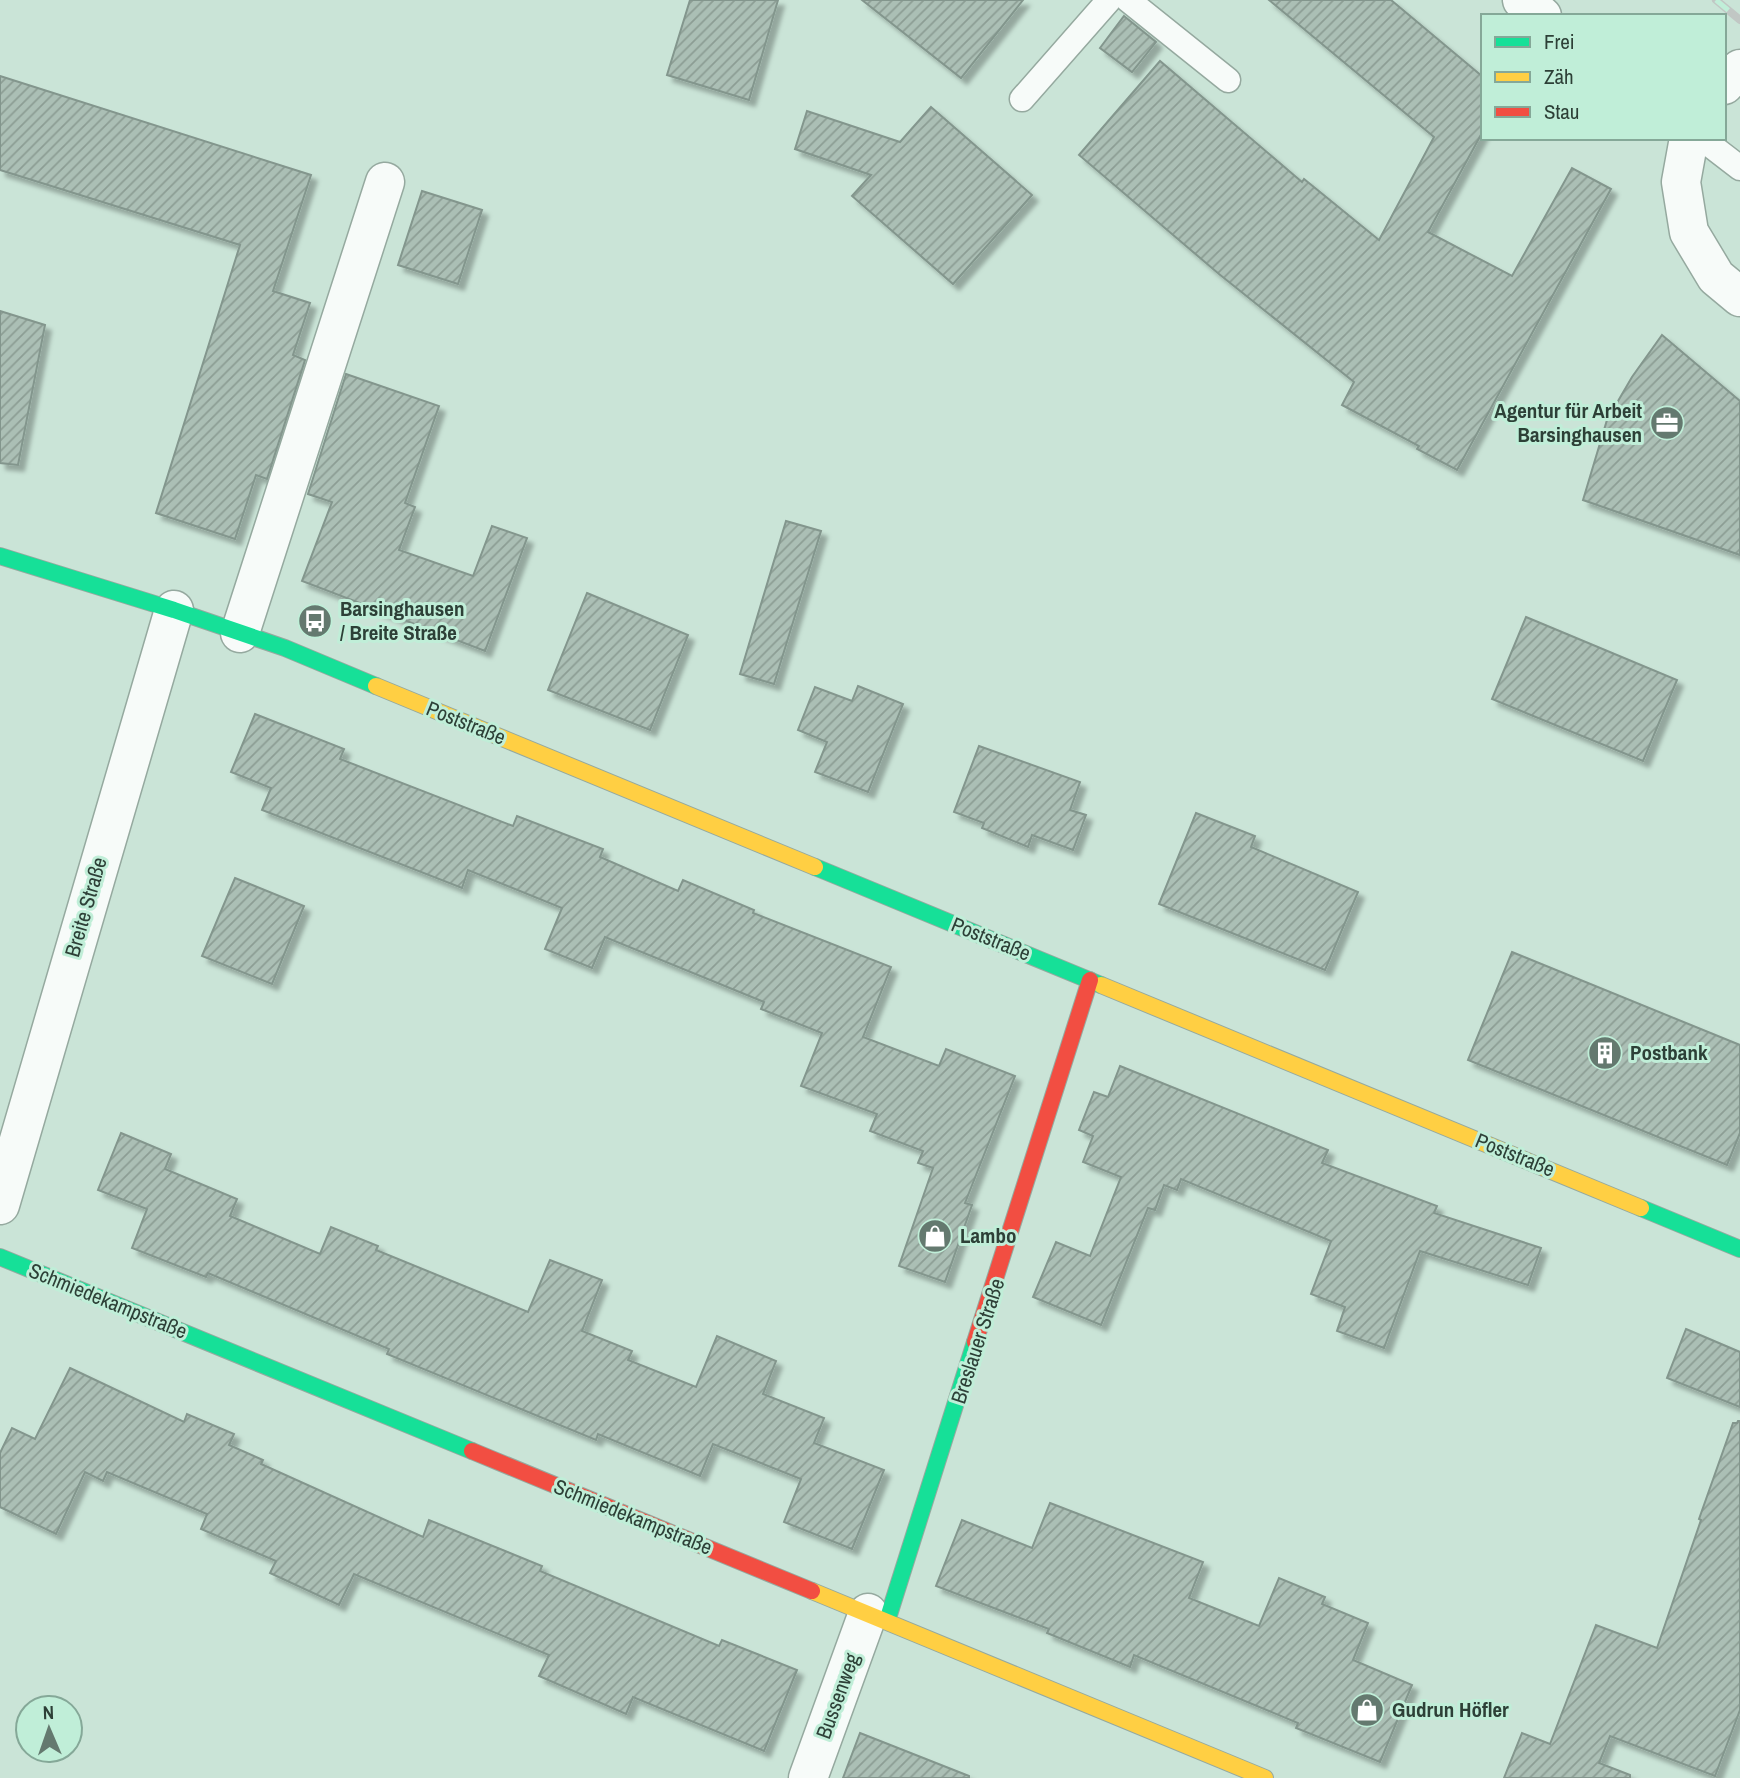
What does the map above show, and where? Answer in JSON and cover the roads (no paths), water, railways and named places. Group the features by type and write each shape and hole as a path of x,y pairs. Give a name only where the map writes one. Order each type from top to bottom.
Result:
{"street":[{"path":"1522,0 1540,14"},
{"path":"1726,83 1740,69"},
{"path":"1689,140 1681,182 1689,232 1716,277 1740,298"},
{"path":"240,633 385,182"},
{"name":"Poststraße","path":"0,556 285,648 1740,1249"},
{"name":"Breite Straße","path":"0,1205 174,610"},
{"name":"Breslauer Straße","path":"878,1617 1090,980"},
{"name":"Schmiedekampstraße","path":"0,1257 1265,1778"},
{"name":"Bussenweg","path":"808,1778 878,1617"}],"lane":[{"path":"1022,99 1109,0"},
{"path":"1128,0 1228,80"},
{"path":"1704,140 1740,168"}],"railway":[{"path":"1716,0 1740,20"}],"place":[{"name":"Agentur für Arbeit Barsinghausen","path":"1667,423"},
{"name":"Barsinghausen / Breite Straße","path":"315,621"},
{"name":"Postbank","path":"1605,1053"},
{"name":"Lambo","path":"935,1236"},
{"name":"Gudrun Höfler","path":"1367,1710"}]}
